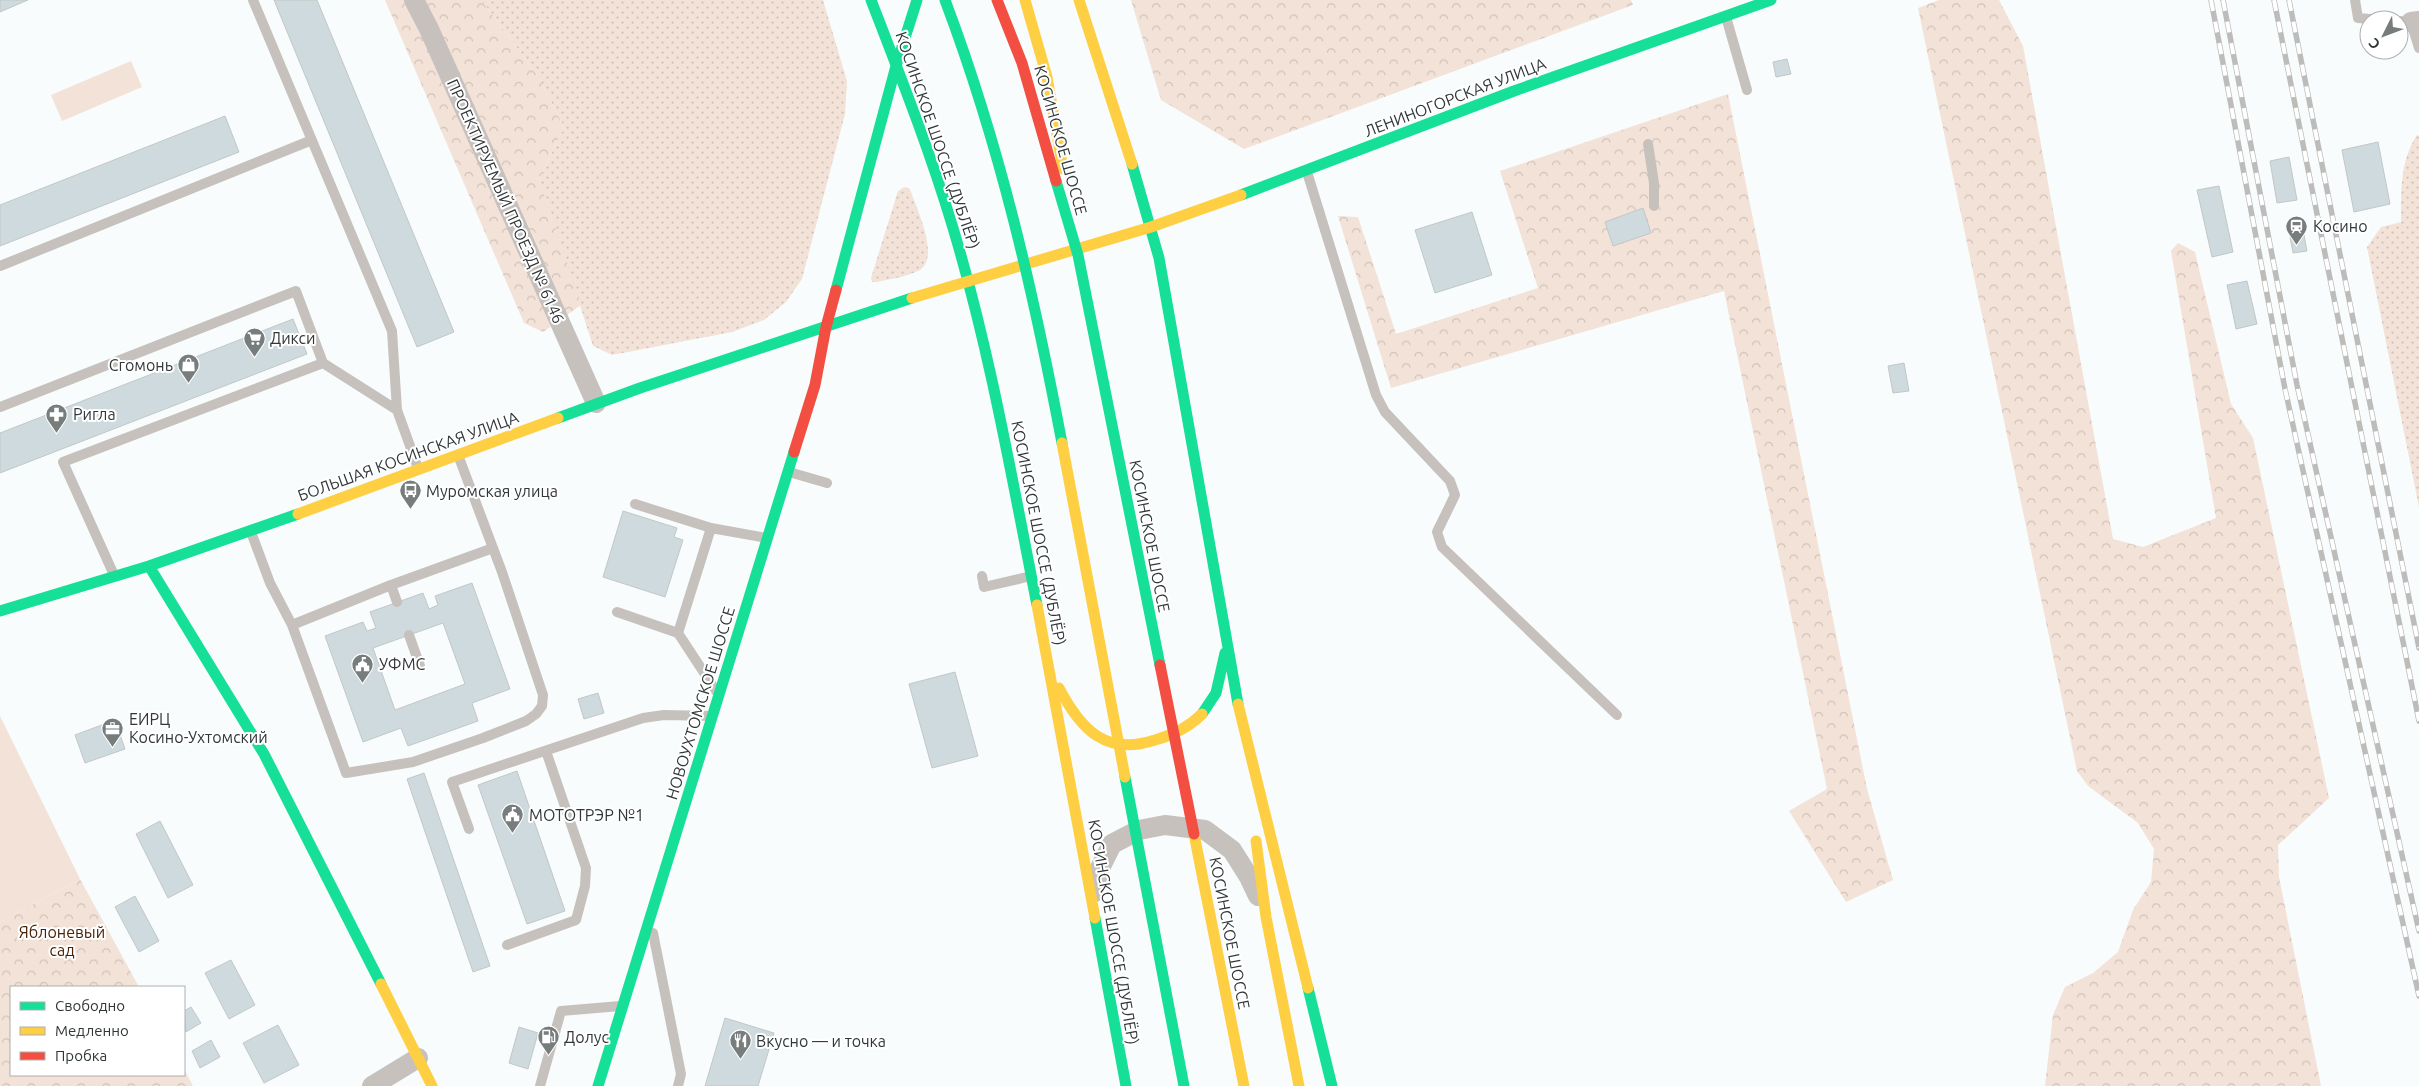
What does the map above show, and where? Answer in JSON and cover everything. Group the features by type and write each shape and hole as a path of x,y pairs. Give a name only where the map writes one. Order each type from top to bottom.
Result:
{"main road":[{"name":"КОСИНСКОЕ ШОССЕ (ДУБЛЁР)","path":"871,0 928,153 968,280 985,347 1050,668 1126,1086"},
{"name":"НОВОУХТОМСКОЕ ШОССЕ","path":"598,1086 815,385 826,327 896,66 916,0"},
{"path":"945,0 958,33 1001,162 1035,305 1184,1086"},
{"name":"КОСИНСКОЕ ШОССЕ","path":"997,0 1022,63 1078,255 1244,1086"},
{"path":"1025,0 1047,77 1078,255"},
{"path":"1079,0 1151,227 1172,322 1226,641 1242,720 1332,1086"},
{"name":"ЛЕНИНОГОРСКАЯ УЛИЦА","path":"968,280 1151,227 1306,171 1514,91 1771,0"},
{"name":"БОЛЬШАЯ КОСИНСКАЯ УЛИЦА","path":"0,611 114,575 149,566 251,531 596,403 968,280"},
{"path":"149,566 273,771 300,821 432,1086"},
{"path":"1050,668 1074,715 1096,735 1118,746 1149,744 1186,728 1211,704 1222,676 1226,641"},
{"path":"1242,720 1252,813"},
{"path":"1255,832 1266,917 1299,1086"}],"street":[{"name":"ПРОЕКТИРУЕМЫЙ ПРОЕЗД № 6146","path":"414,0 429,29 596,403"},
{"path":"1092,906 1098,872 1112,844 1139,830 1165,825 1205,830 1232,850 1249,877 1266,917"},
{"path":"372,1086 418,1058"}],"lane":[{"path":"253,0 392,331 397,410 418,470"},
{"path":"2355,0 2359,18"},
{"path":"1726,16 1747,90"},
{"path":"2410,22 2419,48"},
{"path":"0,266 312,140"},
{"path":"1648,144 1654,183 1654,206"},
{"path":"1306,171 1376,395 1385,412 1450,481 1455,495 1437,532 1442,547 1617,715"},
{"path":"0,407 296,291 323,362 397,410"},
{"path":"114,575 63,462 323,362"},
{"path":"251,531 270,583 292,625 346,773 414,762 483,738 526,721 536,714 542,706 543,695 493,548 458,455"},
{"path":"788,472 827,483"},
{"path":"635,504 711,528 768,538"},
{"path":"678,633 711,528"},
{"path":"292,625 391,585 493,548"},
{"path":"982,576 984,587 1032,576"},
{"path":"391,585 397,602"},
{"path":"617,612 678,633 718,695"},
{"path":"409,635 420,666"},
{"path":"469,829 452,782 643,718 664,715 712,716"},
{"path":"507,946 576,920 585,886 586,868 546,751"},
{"path":"650,921 681,1074 678,1086"},
{"path":"540,1086 561,1011 623,1006"}],"green space":[{"path":"385,0 481,0 536,73 564,127 539,179 581,305 543,332 524,323"},
{"path":"481,0 823,0 847,81 845,114 802,279 786,302 764,320 732,332 612,355 593,346 539,179 564,127 536,73"},
{"path":"1131,0 1631,0 1633,5 1244,149 1161,100"},
{"path":"1939,0 1999,0 2023,46 2113,539 2143,547 2216,518 2171,251 2178,243 2195,252 2231,404 2253,438 2329,798 2278,845 2279,877 2321,1086 2045,1086 2053,1015 2065,987 2093,973 2118,952 2133,910 2151,882 2154,849 2138,823 2088,786 2077,771 1918,8"},
{"path":"131,61 142,87 62,121 51,95"},
{"path":"1728,94 1867,789 1893,880 1846,902 1789,811 1827,789 1724,291 1391,388 1338,216 1358,217 1396,334 1538,288 1500,171"},
{"path":"2417,135 2419,136 2419,507 2367,247 2381,227 2401,222 2404,166 2411,145"},
{"path":"904,187 910,189 925,233 928,256 925,265 918,271 908,275 872,282 871,278 898,191"},
{"path":"0,716 80,879 0,922"},
{"name":"Яблоневый сад","path":"80,879 138,986 10,986 10,1076 185,1076 185,1071 193,1086 0,1086 0,922"}],"building":[{"path":"0,0 28,0 0,12"},
{"path":"274,0 317,0 454,332 417,347"},
{"path":"1787,59 1791,74 1776,77 1773,62"},
{"path":"225,116 239,152 0,246 0,205"},
{"path":"2378,142 2390,204 2354,212 2342,150"},
{"path":"2289,157 2297,200 2277,203 2270,161"},
{"path":"2219,186 2233,252 2212,257 2197,190"},
{"path":"1643,208 1651,233 1613,246 1605,222"},
{"path":"1472,212 1492,275 1435,293 1415,230"},
{"path":"2302,224 2307,251 2293,253 2288,226"},
{"path":"2247,281 2257,324 2236,329 2227,285"},
{"path":"293,319 307,354 0,473 0,433"},
{"path":"1904,363 1909,391 1893,393 1888,366"},
{"path":"623,511 677,528 674,537 683,540 665,597 603,577"},
{"path":"472,583 510,689 472,703 478,721 408,746 401,728 363,742 325,636 363,622 367,631 376,628 370,612 423,593 429,609 438,605 435,596","holes":["443,623 465,684 395,710 373,648"]},
{"path":"955,672 978,756 932,768 909,684"},
{"path":"598,693 604,713 584,719 578,699"},
{"path":"115,720 125,749 85,763 75,735"},
{"path":"517,771 565,911 527,924 478,785"},
{"path":"424,773 490,966 473,972 407,779"},
{"path":"160,821 193,885 168,898 136,834"},
{"path":"135,896 159,941 139,952 115,907"},
{"path":"231,960 255,1005 229,1019 205,973"},
{"path":"191,1007 201,1023 186,1032 185,1022 185,1010"},
{"name":"Вкусно — и точка","path":"725,1018 774,1033 758,1086 705,1086"},
{"path":"278,1025 299,1065 264,1083 243,1043"},
{"path":"519,1027 538,1033 528,1069 509,1063"},
{"path":"211,1040 220,1057 200,1068 192,1051"}],"railway":[{"path":"2211,0 2285,389 2419,996"},
{"path":"2223,0 2297,385 2419,931"},
{"path":"2274,0 2419,721"},
{"path":"2289,0 2419,648"}],"traffic: fast":[{"path":"871,0 935,170 966,274 1000,415 1037,605"},
{"path":"836,290 896,66 917,0"},
{"path":"945,0 965,55 999,164 1027,274 1062,443"},
{"path":"1241,195 1514,91 1771,0"},
{"path":"1132,164 1159,258 1238,704"},
{"path":"1056,181 1078,255 1160,665"},
{"path":"558,418 640,388 912,298"},
{"path":"598,1086 794,452"},
{"path":"0,611 149,566 298,514"},
{"path":"149,566 264,754 381,984"},
{"path":"1202,714 1216,693 1225,653"},
{"path":"1125,777 1184,1086"},
{"path":"1095,918 1126,1086"},
{"path":"1308,988 1332,1086"}],"traffic: slow":[{"path":"1025,0 1047,77 1063,169"},
{"path":"1079,0 1132,164"},
{"path":"912,298 1151,227 1241,195"},
{"path":"298,514 558,418"},
{"path":"1062,443 1125,777"},
{"path":"1037,605 1095,918"},
{"path":"1059,688 1067,703 1086,727 1097,736 1109,742 1122,745 1138,744 1168,736 1186,727 1202,714"},
{"path":"1238,704 1308,988"},
{"path":"1194,834 1244,1086"},
{"path":"1256,841 1266,917 1299,1086"},
{"path":"381,984 432,1086"}],"traffic: jam":[{"path":"997,0 1022,63 1056,181"},
{"path":"794,452 815,385 826,327 836,290"},
{"path":"1160,665 1194,834"}],"place":[{"name":"Косино","path":"2297,245"},
{"name":"Дикси","path":"254,357"},
{"name":"Сгомонь","path":"189,384"},
{"name":"Ригла","path":"57,433"},
{"name":"Муромская улица","path":"410,510"},
{"name":"УФМС","path":"363,683"},
{"name":"ЕИРЦ Косино-Ухтомский","path":"113,747"},
{"name":"МОТОТРЭР №1","path":"513,834"},
{"name":"Долус","path":"548,1056"},
{"name":"Вкусно — и точка","path":"740,1060"}]}
